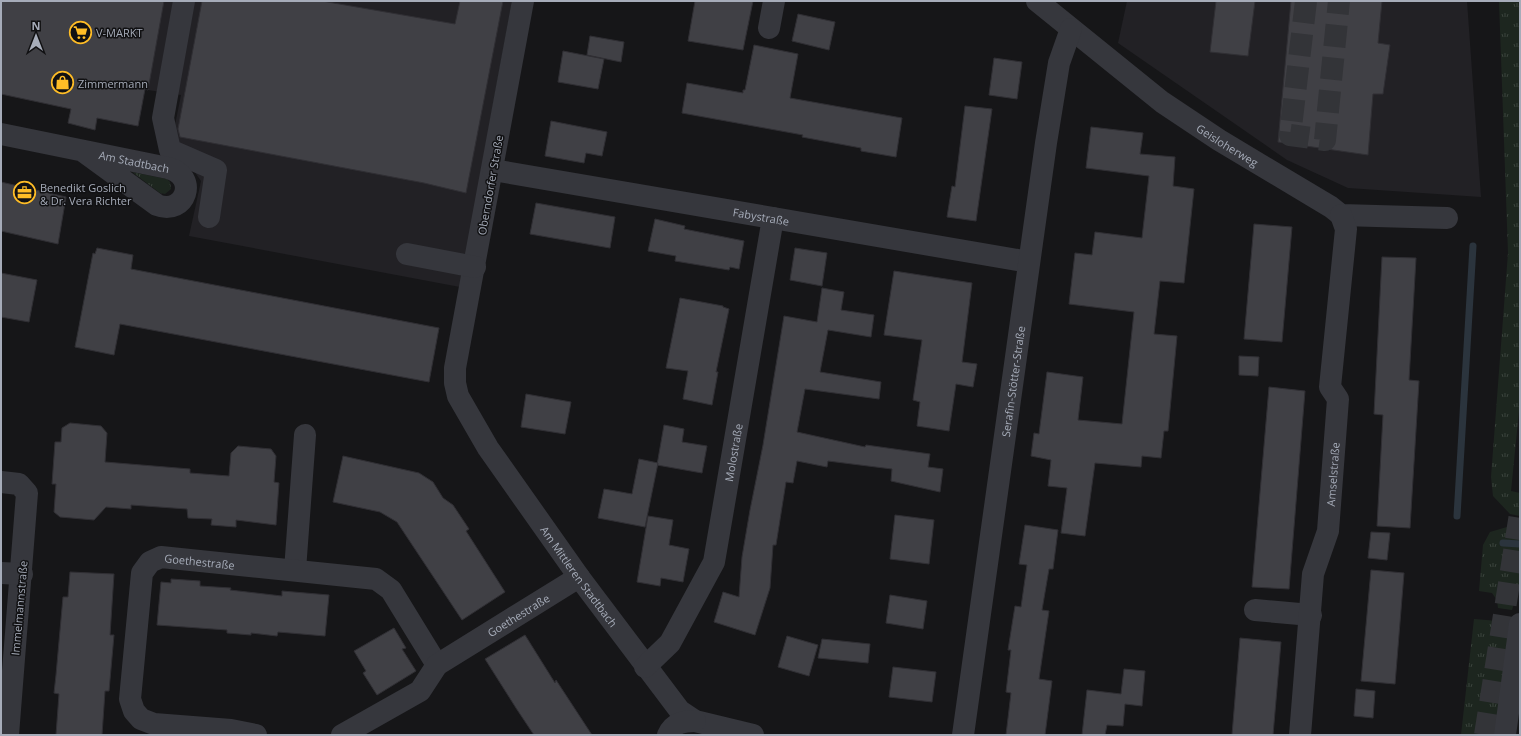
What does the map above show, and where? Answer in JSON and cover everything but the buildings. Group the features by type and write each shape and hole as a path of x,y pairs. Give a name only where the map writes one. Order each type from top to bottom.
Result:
{"street":[{"path":"184,1 163,118 169,159 216,170 209,217"},
{"name":"Oberndorfer Straße","path":"455,368 493,170 523,1"},
{"path":"769,28 774,1"},
{"name":"Geisloherweg","path":"1037,1 1162,102 1219,140 1331,207 1341,215"},
{"name":"Serafin-Stötter-Straße","path":"963,735 1029,262 1059,63 1071,29"},
{"name":"Am Stadtbach","path":"1,134 83,151 169,159 184,178 186,189 185,195 177,205 164,208 157,205 83,151"},
{"name":"Fabystraße","path":"493,170 1029,262"},
{"path":"1341,215 1447,218"},
{"name":"Amselstraße","path":"1300,735 1311,615 1313,574 1328,531 1332,493 1338,399 1330,387 1346,229 1341,215"},
{"name":"Molostraße","path":"645,667 670,643 714,562 773,218"},
{"path":"407,254 475,267"},
{"name":"Am Mittleren Stadtbach","path":"455,368 455,383 458,396 488,448 579,577 680,712 698,728 753,735"},
{"path":"295,570 305,435"},
{"name":"Immelmannstraße","path":"8,735 12,573 28,493 10,483"},
{"name":"Goethestraße","path":"256,735 231,730 154,724 141,719 134,711 130,698 142,573 150,562 161,557 376,579 391,590 437,665"},
{"name":"Goethestraße","path":"342,735 420,691 437,665 579,577"},
{"path":"1255,610 1311,615"},
{"path":"1505,735 1520,624"},
{"path":"668,735 670,730 681,722 698,728"}],"shaded area":[{"path":"1,1 512,1 460,287 189,236 201,181 187,161 170,150 181,95 148,90"},
{"path":"1127,1 1467,1 1481,197 1348,188 1287,160 1118,43"}],"green space":[{"path":"1499,1 1520,1 1520,401 1511,491 1520,493 1520,516 1510,514 1493,496 1491,477 1508,253"},
{"path":"132,172 167,179 170,182 171,189 165,194 160,193"},
{"path":"1507,527 1520,528 1520,584 1512,610 1498,608 1497,600 1492,593 1479,591 1483,545 1490,532"},
{"path":"1474,619 1510,622 1495,735 1461,735"}],"waterway":[{"path":"1457,516 1473,246"},
{"path":"1503,543 1520,544"}],"tunnel":[{"path":"1306,1 1290,135 1325,140 1339,1"},
{"path":"1485,735 1520,514"}],"place":[{"name":"V-MARKT","path":"80,32"},
{"name":"Zimmermann","path":"62,83"},
{"name":"Benedikt Goslich & Dr. Vera Richter","path":"25,193"}]}
